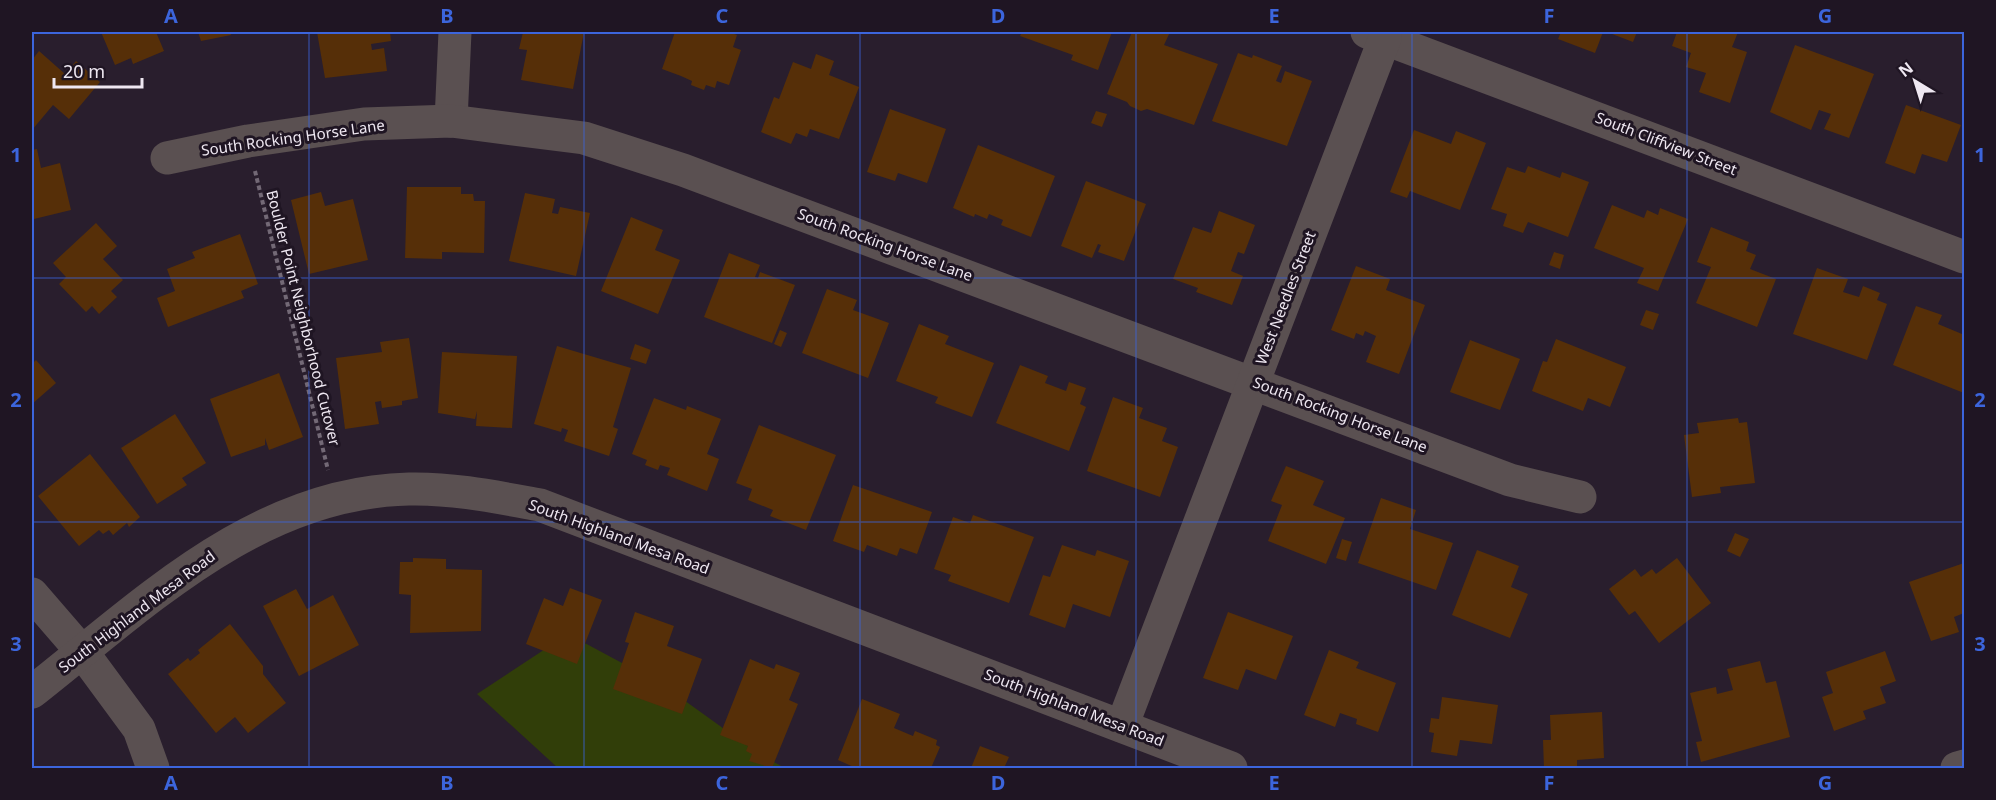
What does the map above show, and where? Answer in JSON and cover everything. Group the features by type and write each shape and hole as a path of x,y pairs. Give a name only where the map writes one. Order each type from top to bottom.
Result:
{"street":[{"path":"452,121 455,32"},
{"name":"South Cliffview Street","path":"1376,35 1965,257"},
{"name":"West Needles Street","path":"1122,726 1254,382 1376,35"},
{"name":"South Rocking Horse Lane","path":"167,158 248,141 364,124 452,121 584,138 683,170 1254,382 1510,480 1580,497"},
{"name":"South Highland Mesa Road","path":"32,692 208,556 262,525 335,500 408,489 471,492 540,505 1231,768"},
{"path":"32,594 83,653 138,729 153,768"},
{"path":"1957,768 1965,766"}],"path":[{"name":"Boulder Point Neighborhood Cutover","path":"248,141 335,500"}],"green space":[{"path":"568,634 663,685 759,754 785,768 558,768 477,694"}],"building":[{"path":"101,32 156,32 164,51 133,64 131,58 115,65"},
{"path":"198,32 230,32 231,35 201,41"},
{"path":"317,32 390,32 391,41 371,44 372,50 384,48 387,71 325,78"},
{"path":"523,32 584,32 573,89 521,80 527,50 519,49"},
{"path":"675,32 729,32 737,35 733,47 741,50 729,85 717,81 715,88 706,85 704,90 691,85 692,81 662,69"},
{"path":"1022,32 1112,32 1098,70 1071,60 1073,55 1020,36"},
{"path":"1132,32 1170,32 1164,45 1218,64 1194,125 1147,109 1141,111 1107,94"},
{"path":"1561,32 1603,32 1595,53 1558,39"},
{"path":"1607,32 1637,32 1633,42"},
{"path":"1677,32 1738,32 1732,47 1747,52 1730,103 1699,92 1706,73 1686,67 1691,53 1672,46"},
{"path":"1795,45 1874,74 1849,138 1824,129 1831,114 1819,110 1811,130 1770,112"},
{"path":"39,51 65,74 76,61 100,82 69,119 53,105 32,130 32,60"},
{"path":"1238,53 1252,58 1253,55 1282,66 1276,81 1281,83 1285,71 1312,81 1287,146 1212,121"},
{"path":"816,54 834,61 829,75 859,87 839,139 810,129 807,137 796,133 791,144 761,132 774,97 779,99 793,62 811,69"},
{"path":"1906,105 1961,125 1947,162 1922,154 1915,174 1885,163"},
{"path":"890,109 946,129 927,183 898,173 895,181 867,172"},
{"path":"1096,111 1107,114 1102,127 1091,123"},
{"path":"1414,130 1451,144 1456,131 1486,143 1460,210 1410,191 1407,198 1390,192"},
{"path":"978,145 1055,176 1031,237 1001,225 1003,220 989,214 987,219 975,214 974,217 953,208"},
{"path":"37,149 41,168 60,163 71,210 34,219 32,150"},
{"path":"1528,166 1560,178 1562,172 1589,182 1568,237 1528,222 1523,233 1503,226 1507,214 1491,209 1507,167 1525,173"},
{"path":"1086,181 1146,204 1124,261 1098,252 1101,245 1098,244 1092,258 1061,246"},
{"path":"407,187 461,187 461,194 473,194 474,201 485,201 484,253 442,252 442,259 405,258"},
{"path":"321,192 325,206 353,199 368,260 309,274 291,200"},
{"path":"525,193 555,199 552,213 558,214 560,207 590,213 576,276 509,261"},
{"path":"1612,205 1644,218 1647,210 1658,215 1660,208 1688,219 1658,291 1637,283 1644,268 1594,248"},
{"path":"1219,211 1255,225 1244,254 1238,252 1231,271 1243,276 1232,305 1196,292 1198,288 1173,279 1193,227 1211,233"},
{"path":"631,217 663,230 655,250 680,260 658,314 601,291"},
{"path":"96,223 117,246 103,259 123,280 111,291 117,297 99,314 92,306 86,312 59,284 66,277 53,263"},
{"path":"1711,227 1749,242 1746,251 1756,255 1750,269 1776,279 1757,327 1696,303 1711,267 1697,262"},
{"path":"240,234 258,284 241,291 244,298 168,327 157,298 175,291 167,269 195,258 192,252"},
{"path":"1554,252 1564,255 1560,269 1549,265"},
{"path":"729,253 760,265 755,277 758,278 760,272 795,285 772,343 704,317"},
{"path":"1356,266 1390,279 1386,290 1425,305 1399,374 1366,362 1376,336 1365,331 1363,336 1356,333 1354,339 1331,330"},
{"path":"1817,268 1848,279 1843,292 1859,297 1863,286 1880,293 1877,300 1887,304 1867,360 1793,334"},
{"path":"827,289 857,300 853,310 889,323 868,378 802,353"},
{"path":"1916,306 1942,315 1938,324 1962,334 1964,329 1964,393 1893,365"},
{"path":"1646,310 1659,314 1653,330 1640,325"},
{"path":"919,324 949,336 945,344 994,363 972,417 935,403 938,397 896,381"},
{"path":"780,330 787,333 781,347 774,344"},
{"path":"409,338 418,398 402,401 402,405 382,408 381,401 375,402 379,424 345,429 336,358 382,352 380,342"},
{"path":"1556,339 1626,367 1610,407 1588,398 1583,411 1532,391 1543,361 1547,362"},
{"path":"1470,340 1520,359 1500,410 1450,392"},
{"path":"635,344 651,350 646,364 630,359"},
{"path":"557,346 631,368 613,427 618,429 609,456 564,441 568,430 562,428 561,432 534,424"},
{"path":"442,352 517,356 512,428 476,426 477,411 475,419 438,413"},
{"path":"36,360 56,383 32,404 32,364"},
{"path":"1020,365 1048,376 1045,383 1066,391 1069,382 1086,388 1080,404 1086,407 1069,451 996,423"},
{"path":"279,373 303,437 269,450 265,438 265,445 231,457 210,399"},
{"path":"1113,397 1143,408 1139,418 1167,428 1162,441 1178,447 1160,497 1087,471"},
{"path":"654,398 686,410 687,406 721,419 707,454 719,459 707,491 667,475 670,468 660,465 658,470 645,465 647,460 632,454"},
{"path":"175,414 206,463 182,478 187,485 157,504 121,448"},
{"path":"1738,418 1739,423 1747,422 1755,483 1720,487 1721,493 1692,497 1684,435 1699,433 1697,423"},
{"path":"759,425 836,455 806,530 770,516 773,510 748,500 752,489 736,483"},
{"path":"90,454 140,517 129,527 127,523 113,535 109,530 103,534 99,530 79,546 38,496"},
{"path":"1286,466 1324,481 1313,505 1345,518 1326,564 1268,541 1282,505 1271,501"},
{"path":"853,485 932,512 917,554 900,548 897,556 867,545 864,552 833,541"},
{"path":"1381,498 1416,510 1410,529 1453,543 1436,590 1358,563"},
{"path":"973,515 1034,537 1009,603 948,581 951,575 934,569 953,517 970,523"},
{"path":"1735,533 1749,539 1740,557 1727,551"},
{"path":"1342,539 1352,542 1346,561 1336,558"},
{"path":"1062,545 1095,556 1097,550 1129,561 1110,617 1073,604 1065,628 1029,615 1043,575 1050,577"},
{"path":"1477,550 1519,566 1511,587 1528,594 1510,638 1452,615"},
{"path":"413,558 446,559 446,569 482,570 481,631 410,633 411,595 399,594 400,562 413,562"},
{"path":"1677,558 1711,603 1659,643 1635,611 1629,615 1609,589 1635,569 1641,577 1652,569 1656,574"},
{"path":"1964,563 1964,613 1954,617 1959,632 1931,641 1909,582"},
{"path":"570,588 602,600 577,664 526,644 544,598 563,606"},
{"path":"296,589 307,609 333,595 359,645 299,676 263,606"},
{"path":"635,612 674,626 667,646 702,659 682,714 613,689 629,643 625,642"},
{"path":"1228,612 1293,636 1276,680 1246,669 1238,690 1203,678"},
{"path":"230,624 263,666 263,674 286,703 248,733 235,717 216,733 168,674 188,658 190,661 200,653 198,650"},
{"path":"1329,650 1359,662 1356,668 1396,683 1378,732 1356,724 1357,719 1340,713 1335,727 1304,715"},
{"path":"1885,651 1896,681 1880,687 1886,703 1863,711 1866,719 1834,731 1822,697 1833,693 1826,672"},
{"path":"750,659 774,669 776,664 800,673 789,700 798,704 772,768 749,761 752,754 746,751 748,746 720,735"},
{"path":"1760,661 1766,683 1776,681 1790,737 1701,762 1696,742 1702,741 1690,693 1716,687 1717,694 1733,690 1727,669"},
{"path":"1442,697 1498,705 1492,744 1460,740 1457,756 1431,752 1434,733 1429,732 1431,718 1439,719"},
{"path":"862,699 900,714 894,728 913,736 915,731 937,740 936,745 940,747 931,768 856,768 838,760"},
{"path":"1602,712 1604,758 1577,760 1577,768 1544,768 1543,740 1551,740 1550,715"},
{"path":"980,746 1009,757 1004,768 971,768"}]}
